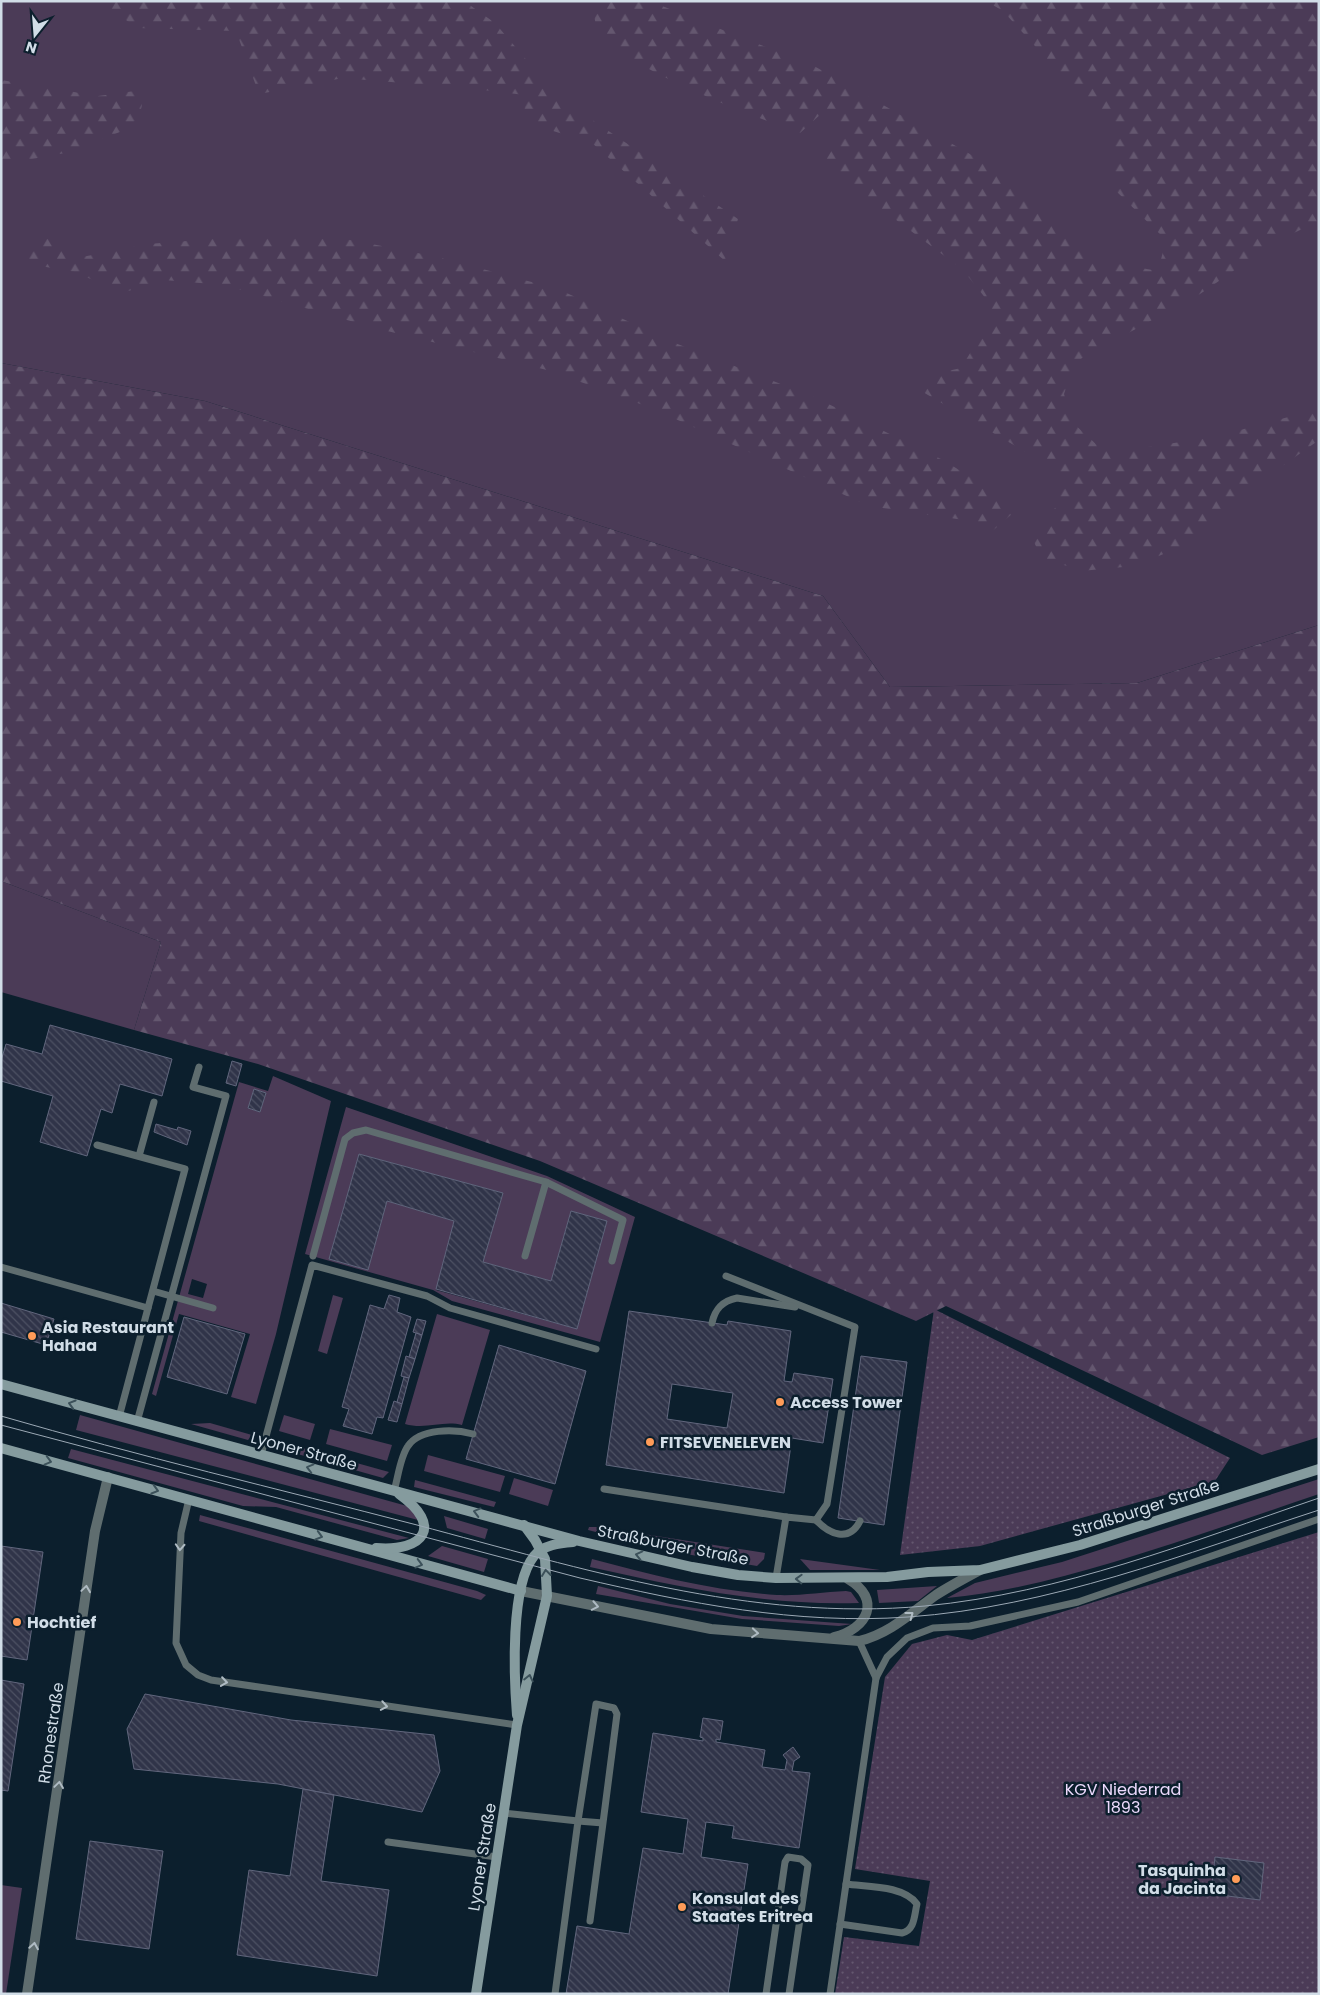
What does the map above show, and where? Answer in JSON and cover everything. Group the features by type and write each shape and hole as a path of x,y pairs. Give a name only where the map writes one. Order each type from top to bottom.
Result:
{"main road":[{"name":"Lyoner Straße","path":"1,1384 524,1525 541,1550 546,1569 547,1596 517,1725 476,1994"},
{"path":"1,1448 521,1591"},
{"name":"Straßburger Straße","path":"524,1525 580,1541 692,1567 738,1575 776,1578 848,1579 980,1570 1080,1545 1319,1469"},
{"path":"355,1546 404,1547 413,1545 422,1535 424,1527 423,1517 409,1502 394,1491"},
{"path":"541,1550 560,1543 580,1541"},
{"name":"Lyoner Straße","path":"517,1725 514,1643 521,1591 530,1564 541,1550"}],"street":[{"name":"Rhonestraße","path":"27,1994 94,1531 108,1477"},
{"name":"Straßburger Straße","path":"547,1596 711,1629 826,1640 859,1641 870,1639 892,1627 949,1587 980,1570"},
{"name":"Straßburger Straße","path":"826,1640 852,1630 867,1616 868,1609 864,1592 859,1585 848,1579"},
{"path":"521,1591 547,1596"}],"lane":[{"path":"137,1422 226,1096 193,1087 199,1066"},
{"path":"139,1156 154,1102"},
{"path":"313,1256 345,1139 353,1133 366,1130 546,1182 623,1220 612,1261"},
{"path":"97,1145 185,1169 119,1416"},
{"path":"525,1256 546,1182"},
{"path":"261,1455 312,1265 427,1296 450,1308 596,1349"},
{"path":"1,1267 148,1308"},
{"path":"726,1276 855,1328 827,1504 816,1520"},
{"path":"153,1291 213,1308"},
{"path":"712,1323 719,1306 737,1298 805,1308"},
{"path":"394,1491 407,1447 413,1440 422,1435 456,1430 473,1434"},
{"path":"604,1489 816,1520 826,1531 838,1535 853,1531 860,1521"},
{"path":"189,1499 181,1533 176,1643 186,1665 198,1674 211,1680 517,1725"},
{"path":"776,1578 786,1517"},
{"path":"830,1994 876,1678 887,1657 907,1638 933,1628 970,1626 1078,1602 1319,1519"},
{"path":"859,1641 876,1678"},
{"path":"554,1994 596,1704 614,1708 618,1714 590,1921"},
{"path":"504,1813 603,1823"},
{"path":"388,1842 497,1857"},
{"path":"766,1994 785,1862 788,1857 801,1859 808,1864 789,1994"},
{"path":"840,1924 902,1933 908,1931 912,1926 916,1904 912,1897 903,1892 846,1884"}],"green space":[{"path":"1,1 1319,1 1319,625 1137,683 890,687 823,596 205,401 1,363"},
{"path":"97,1 464,1 495,23 557,96 738,219 725,261 592,143 524,122 525,95 343,78 259,94 236,31 138,28"},
{"path":"591,1 652,2 814,66 993,167 1097,260 1158,271 1166,240 1115,190 1115,134 1003,11 986,1 1319,1 1319,221 1277,241 1200,294 1075,362 1064,394 1072,422 1097,445 1134,449 1214,437 1292,416 1319,402 1319,440 1247,491 1198,540 1134,566 1081,571 1041,557 1034,542 1037,529 1061,501 1053,468 916,388 930,375 961,368 988,324 987,300 962,269 821,164 847,131 822,113 800,133 748,114 646,68 599,40"},
{"path":"1,80 98,96 135,91 142,105 139,117 125,130 65,153 21,161 1,180"},
{"path":"41,235 82,257 148,244 253,236 351,240 433,256 558,289 675,343 812,396 943,460 1014,504 1012,514 990,533 964,520 869,506 651,408 551,371 375,328 224,285 164,280 122,293 75,272 23,263"},
{"path":"1,363 205,401 823,596 890,687 1137,683 1319,625 1319,1437 1262,1455 946,1306 916,1321 540,1161 258,1064 134,1030 161,942 1,881"},
{"path":"1,881 161,942 134,1030 1,992"},
{"path":"273,1076 331,1101 276,1334 256,1404 231,1397 250,1334 179,1314 156,1396 152,1394 239,1082 268,1091","holes":["254,1089 266,1093 260,1112 248,1108","192,1279 207,1284 203,1298 188,1294"]},
{"path":"346,1107 547,1176 635,1217 600,1342 452,1301 433,1290 305,1254","holes":["359,1154 503,1193 483,1262 551,1281 571,1211 607,1221 577,1329 436,1290 454,1221 387,1201 368,1270 329,1259"]},
{"path":"333,1295 343,1298 327,1354 318,1351"},
{"path":"934,1309 1230,1458 1215,1481 980,1546 900,1555"},
{"path":"437,1314 490,1330 462,1425 413,1426 405,1424"},
{"path":"80,1415 407,1506 416,1513 418,1520 76,1430"},
{"path":"284,1415 315,1424 310,1440 279,1431"},
{"path":"210,1423 252,1435 248,1440 191,1424"},
{"path":"330,1429 392,1445 387,1461 326,1444"},
{"path":"274,1440 389,1472 383,1478 276,1448"},
{"path":"71,1449 409,1538 397,1540 276,1507 243,1506 68,1458"},
{"path":"428,1455 505,1476 500,1492 424,1471"},
{"path":"514,1478 553,1490 548,1506 509,1494"},
{"path":"1319,1479 1319,1494 1140,1554 1073,1574 1031,1584 989,1593 947,1598 975,1583 1062,1562"},
{"path":"415,1480 496,1502 494,1507 414,1487"},
{"path":"200,1515 486,1595 481,1600 199,1521"},
{"path":"444,1516 488,1529 485,1539 447,1528"},
{"path":"589,1527 765,1553 764,1559 757,1566 674,1552 588,1530"},
{"name":"KGV Niederrad 1893","path":"1319,1532 1319,1994 835,1994 844,1937 919,1946 930,1881 855,1869 885,1677 912,1644 947,1635 972,1640"},
{"path":"442,1546 488,1559 484,1572 428,1556"},
{"path":"592,1559 683,1581 753,1593 786,1595 846,1591 851,1592 859,1603 791,1601 723,1594 590,1567"},
{"path":"800,1559 880,1570 810,1570"},
{"path":"598,1586 670,1604 743,1616 852,1624 839,1626 742,1619 596,1594"},
{"path":"937,1586 918,1601 879,1603 877,1590"},
{"path":"1,1885 22,1888 6,1994 1,1994"}],"building":[{"path":"50,1025 172,1059 162,1096 120,1084 112,1113 101,1109 87,1156 40,1142 53,1096 1,1081 1,1061 6,1044 42,1054"},
{"path":"232,1061 242,1064 236,1086 226,1083"},
{"path":"254,1089 266,1093 260,1112 248,1108"},
{"path":"156,1124 177,1130 178,1127 191,1131 187,1145 154,1132"},
{"path":"359,1154 503,1193 483,1262 551,1281 571,1211 607,1221 577,1329 436,1289 454,1221 387,1201 368,1270 329,1259"},
{"path":"389,1295 400,1298 397,1312 411,1317 383,1418 377,1417 372,1434 343,1426 349,1409 342,1407 370,1305 384,1309"},
{"path":"1,1303 54,1319 46,1345 1,1332"},
{"name":"Access Tower","path":"629,1311 727,1325 728,1321 791,1331 784,1381 792,1382 794,1373 833,1379 823,1443 792,1438 784,1493 606,1465","holes":["672,1384 733,1393 727,1428 667,1419"]},
{"path":"184,1317 245,1334 227,1394 167,1377"},
{"path":"417,1319 426,1321 422,1335 413,1332"},
{"path":"416,1333 422,1335 415,1359 409,1357"},
{"path":"499,1345 586,1371 555,1484 466,1459"},
{"path":"406,1356 415,1359 409,1378 401,1376"},
{"path":"861,1356 907,1362 884,1525 838,1518"},
{"path":"404,1377 409,1378 402,1404 397,1402"},
{"path":"394,1401 402,1404 397,1422 388,1420"},
{"name":"Hochtief","path":"1,1546 43,1552 27,1660 1,1656"},
{"path":"1,1680 24,1684 8,1791 1,1790"},
{"path":"145,1694 291,1720 434,1735 440,1771 422,1812 278,1784 134,1769 127,1729"},
{"path":"703,1718 723,1721 720,1740 716,1739 716,1742 765,1750 762,1767 785,1770 787,1760 783,1755 793,1747 800,1757 794,1761 792,1771 810,1773 799,1848 732,1838 734,1826 706,1822 701,1857 748,1864 728,1994 566,1994 577,1926 629,1934 643,1848 683,1854 688,1819 641,1812 653,1733 703,1741 703,1738 700,1737"},
{"path":"303,1789 334,1795 321,1881 389,1890 377,1976 237,1955 249,1870 290,1876"},
{"path":"90,1841 163,1851 149,1949 76,1939"},
{"path":"1215,1857 1264,1863 1260,1900 1211,1894"}],"tram line":[{"path":"1,1416 157,1459 605,1574 668,1588 732,1599 796,1606 860,1609 925,1606 1026,1590 1125,1564 1319,1498"},
{"path":"1,1425 580,1578 661,1596 742,1610 825,1618 908,1617 961,1611 1013,1602 1065,1590 1167,1561 1319,1510"}],"place":[{"name":"Asia Restaurant Hahaa","path":"32,1336"},
{"name":"Access Tower","path":"780,1402"},
{"name":"FITSEVENELEVEN","path":"650,1442"},
{"name":"Hochtief","path":"17,1622"},
{"name":"Tasquinha da Jacinta","path":"1236,1879"},
{"name":"Konsulat des Staates Eritrea","path":"682,1907"}]}
